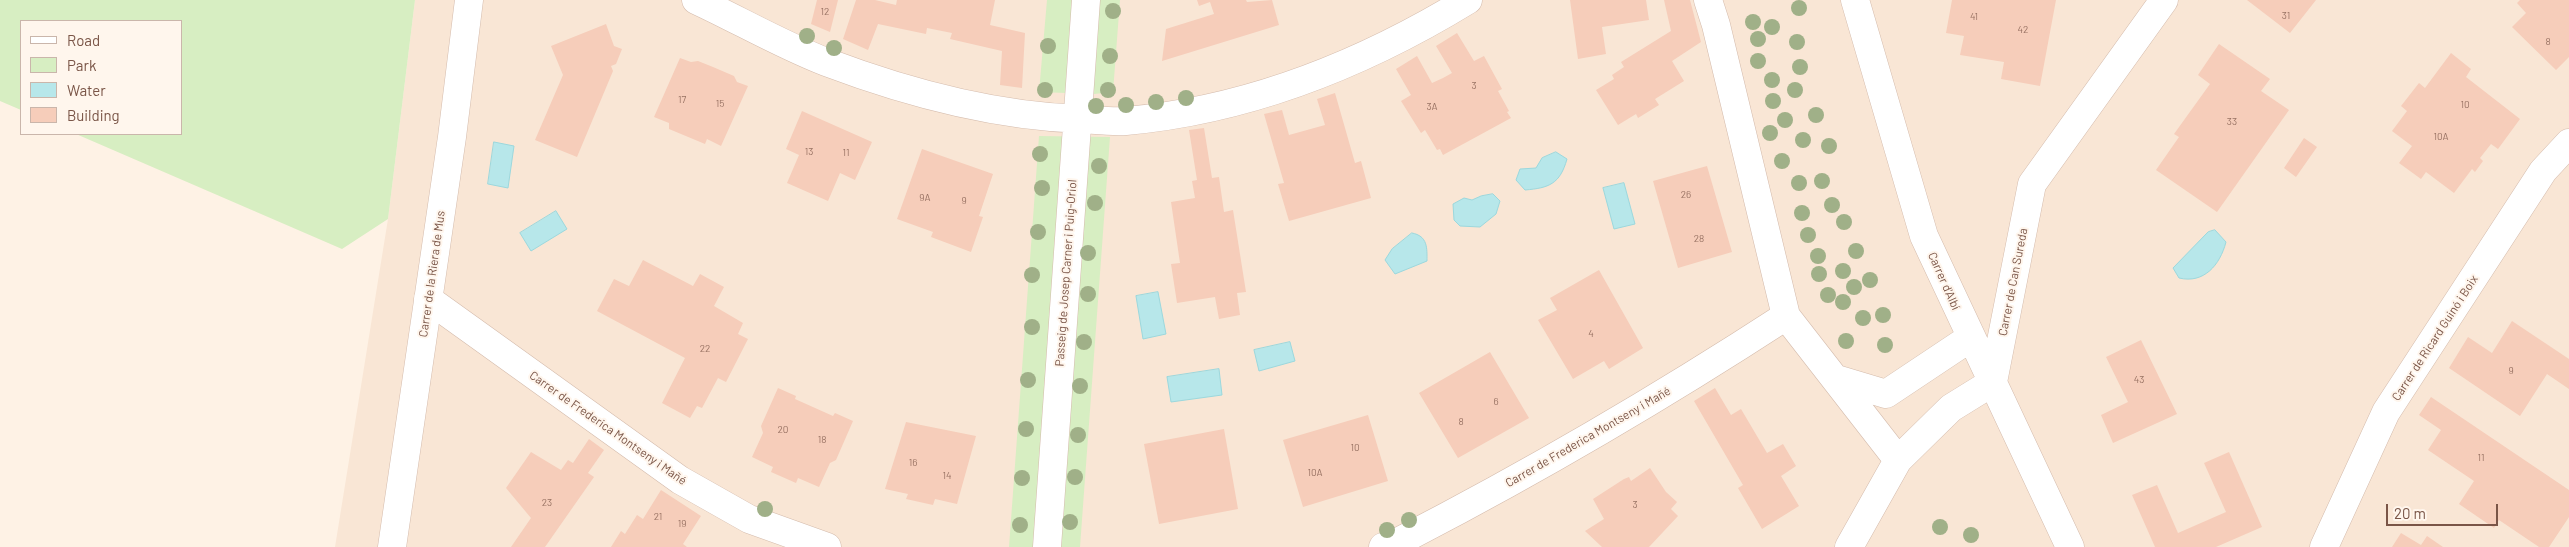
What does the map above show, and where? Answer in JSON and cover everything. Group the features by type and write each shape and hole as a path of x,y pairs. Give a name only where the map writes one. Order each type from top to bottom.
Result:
{"street":[{"name":"Carrer de la Riera de Mus","path":"392,547 469,0"},
{"path":"696,0 824,61 915,93 993,111 1077,119 1125,121 1202,108 1278,89 1364,57 1468,0"},
{"name":"Passeig de Josep Carner i Puig-Oriol","path":"1047,547 1086,0"},
{"path":"1708,0 1786,316 1898,460"},
{"name":"Carrer d'Albí","path":"1855,0 1924,236 1970,338 1993,382 2070,547"},
{"name":"Carrer de Can Sureda","path":"1993,382 2032,184 2164,0"},
{"name":"Carrer de Ricard Guinó i Boix","path":"2324,547 2386,412 2543,171 2569,143"},
{"name":"Carrer de Frederica Montseny i Mañé","path":"428,300 680,480 749,519 827,547"},
{"name":"Carrer de Frederica Montseny i Mañé","path":"1384,547 1396,543 1461,510 1576,447 1786,316"},
{"path":"1836,380 1886,394 1970,338"},
{"path":"1848,547 1898,460 1951,408 1993,382"}],"shaded area":[{"path":"415,0 2569,0 2569,547 335,547 388,219"}],"green space":[{"path":"0,0 415,0 388,219 342,249 78,135 182,135 182,20 20,20 20,110 0,101"},
{"path":"1047,0 1120,0 1113,92 1094,94 1039,92"},
{"path":"1039,136 1110,137 1080,547 1009,547"}],"water":[{"path":"494,142 514,146 508,188 488,184"},
{"path":"1556,152 1567,159 1557,179 1547,186 1525,190 1516,180 1520,169 1536,168 1542,158"},
{"path":"1624,183 1635,224 1614,229 1603,188"},
{"path":"1493,194 1500,201 1496,214 1480,227 1460,226 1454,220 1453,204 1464,198 1472,200"},
{"path":"556,211 567,229 531,251 520,233"},
{"path":"2215,230 2226,242 2215,265 2210,271 2196,278 2179,278 2173,268 2208,232"},
{"path":"1412,233 1421,237 1426,243 1427,261 1395,274 1385,260 1392,249"},
{"path":"1158,292 1166,334 1143,339 1136,296"},
{"path":"1290,342 1295,361 1259,371 1254,350"},
{"path":"1219,369 1222,395 1171,402 1167,377"}],"building":[{"path":"817,0 838,0 830,32 811,24"},
{"path":"856,0 875,0 896,5 897,0 995,0 990,25 1025,33 1022,88 1000,85 1002,51 950,39 952,33 927,28 926,34 878,24 868,50 843,39"},
{"path":"1197,0 1246,0 1247,2 1272,0 1279,25 1162,61 1166,29 1214,14 1210,2 1199,6"},
{"path":"1570,0 1646,0 1649,20 1602,27 1606,54 1578,59"},
{"path":"1664,0 1690,0 1701,42 1672,61 1684,81 1655,99 1659,105 1638,118 1636,114 1618,125 1596,90 1614,79 1612,75 1624,67 1621,62 1671,31"},
{"path":"1952,0 2056,0 2040,86 2001,79 2004,62 1960,55 1964,36 1946,33"},
{"path":"2247,0 2316,0 2290,33"},
{"path":"2520,0 2569,0 2569,57 2556,70 2512,27 2526,13 2517,3"},
{"path":"606,24 614,46 622,49 616,64 611,66 613,71 577,157 535,140 563,75 551,46"},
{"path":"1457,33 1474,61 1484,56 1502,89 1498,91 1511,118 1443,155 1440,149 1437,150 1425,130 1421,133 1401,101 1411,95 1396,69 1417,56 1432,83 1452,73 1436,46"},
{"path":"2219,44 2270,79 2261,91 2289,110 2217,212 2156,170 2179,137 2174,134 2210,84 2198,75"},
{"path":"2451,53 2471,69 2466,77 2520,119 2498,149 2491,144 2480,158 2483,161 2475,172 2472,169 2454,193 2426,172 2421,179 2399,163 2412,146 2392,131 2407,111 2401,106 2419,83 2425,88"},
{"path":"680,58 691,62 698,61 713,67 734,76 737,82 748,86 721,146 707,139 705,144 669,129 669,123 654,117"},
{"path":"1335,93 1355,163 1361,161 1371,198 1289,221 1278,184 1284,183 1264,114 1282,110 1289,135 1325,125 1317,99"},
{"path":"802,111 872,142 855,180 840,173 828,201 787,183 799,155 786,149"},
{"path":"1204,128 1212,178 1219,177 1224,212 1233,210 1246,292 1237,293 1240,315 1219,319 1215,297 1177,303 1171,264 1180,263 1171,202 1195,198 1192,181 1197,180 1189,130"},
{"path":"2304,138 2317,147 2296,177 2284,168"},
{"path":"922,149 993,174 979,216 983,217 971,252 931,237 933,232 897,219"},
{"path":"1707,166 1732,252 1678,268 1653,181"},
{"path":"643,260 693,286 700,274 724,287 714,306 743,323 738,334 748,339 726,382 718,378 702,408 697,406 690,418 662,403 685,358 597,311 614,279 629,286"},
{"path":"1599,270 1643,348 1609,369 1604,361 1573,379 1538,320 1557,310 1550,298"},
{"path":"2512,321 2569,359 2569,389 2547,374 2520,416 2449,368 2468,337 2492,353"},
{"path":"2141,340 2177,414 2113,443 2101,415 2128,402 2106,357"},
{"path":"1490,352 1529,418 1458,458 1419,393"},
{"path":"778,388 796,396 795,399 833,416 835,413 853,421 836,460 830,463 819,487 798,478 796,483 771,472 773,467 752,457 763,433 761,426"},
{"path":"1715,388 1731,415 1741,409 1767,453 1783,444 1796,466 1781,476 1799,506 1762,529 1738,488 1743,485 1694,401"},
{"path":"2431,397 2569,490 2569,517 2549,547 2539,547 2499,520 2494,528 2459,504 2474,481 2428,450 2441,430 2419,415"},
{"path":"1368,415 1388,481 1303,507 1283,440"},
{"path":"906,422 976,436 957,504 935,499 933,505 906,499 908,494 885,489"},
{"path":"1224,429 1238,509 1159,524 1144,444"},
{"path":"589,439 604,450 588,473 594,477 545,547 511,547 531,518 506,488 531,452 561,470 568,460 573,463"},
{"path":"2229,452 2262,527 2216,547 2155,547 2132,495 2157,485 2178,533 2226,512 2204,463"},
{"path":"1650,468 1666,492 1677,502 1671,509 1678,516 1649,547 1602,547 1585,531 1604,519 1593,499 1624,479 1629,477 1631,481"},
{"path":"661,490 701,516 683,544 687,547 611,547 621,531 625,534 637,515 643,519"},
{"path":"2401,533 2421,545 2427,536 2443,547 2392,547"}]}
